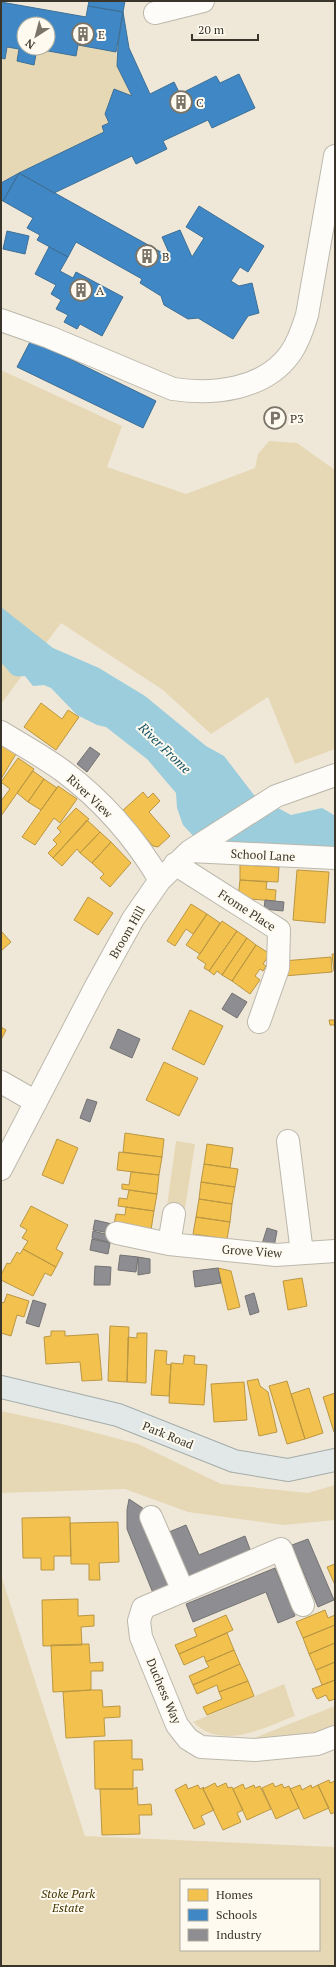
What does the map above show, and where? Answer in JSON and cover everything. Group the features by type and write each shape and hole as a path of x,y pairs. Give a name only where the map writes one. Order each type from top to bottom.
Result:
{"main road":[{"name":"Park Road","path":"1,1387 118,1415 234,1461 288,1470 335,1460"}],"street":[{"path":"154,13 203,1"},
{"path":"1,320 49,337 172,389 188,392 214,391 231,389 258,380 271,373 290,354 307,315 335,156"},
{"name":"River View","path":"1,732 63,771 97,800 128,832 160,880"},
{"name":"Broom Hill","path":"1,1169 133,919 160,880 189,853 276,796 335,775"},
{"name":"School Lane","path":"189,853 335,858"},
{"name":"Frome Place","path":"189,853 279,930 278,968 259,1022"},
{"path":"1,1082 36,1102"},
{"path":"288,1141 302,1253"},
{"path":"169,1244 174,1214"},
{"name":"Grove View","path":"117,1233 169,1244 276,1255 335,1251"},
{"path":"151,1517 183,1591 281,1549 303,1605"},
{"name":"Duchess Way","path":"183,1591 143,1608 139,1622 140,1637 177,1725 188,1739 201,1747 255,1750 317,1744 335,1737"}],"green space":[{"path":"78,45 116,52 119,69 132,96 105,114 109,123 102,126 104,132 1,183 1,58 5,59 7,47 16,48 16,56 18,56 17,61 34,65 36,56 56,56 56,52 76,56"},
{"path":"1,370 122,426 107,467 186,494 255,468 258,454 269,441 297,443 335,470 335,749 295,764 268,697 211,734 163,690 61,623 1,704"},
{"path":"176,1141 195,1144 184,1215 166,1213"},
{"path":"1,1411 66,1425 138,1444 221,1484 308,1493 335,1485 335,1520 284,1525 188,1512 125,1489 1,1493"},
{"name":"Stoke Park Estate","path":"1,1575 85,1836 335,1847 335,1966 1,1966"},
{"path":"284,1684 295,1716 257,1731 230,1736 217,1735 205,1731 193,1722"},
{"path":"335,1706 335,1732 244,1742"}],"water":[{"name":"River Frome","path":"1,607 53,648 99,668 145,696 206,746 224,756 254,795 291,815 322,808 334,815 335,852 197,840 183,825 177,808 176,793 147,759 106,727 97,725 77,715 51,688 44,685 33,686 25,676 13,675 1,663"}],"building: Homes":[{"path":"41,703 62,719 68,710 79,717 56,750 24,727"},
{"path":"1,745 16,754 1,779"},
{"path":"18,758 34,769 1,816 1,801 10,789 1,782"},
{"path":"33,771 44,779 28,802 17,793"},
{"path":"44,779 57,788 41,810 28,802"},
{"path":"58,786 77,799 60,823 54,818 35,845 22,837"},
{"path":"143,792 148,798 153,793 160,801 149,812 170,836 158,847 153,846 122,811"},
{"path":"76,808 89,819 53,858 48,853 57,844 53,840 61,832 57,828"},
{"path":"87,820 100,832 80,853 77,849 62,866 53,858"},
{"path":"100,832 111,842 92,863 80,853"},
{"path":"111,842 131,863 110,887 100,878 104,874 92,863"},
{"path":"240,865 279,867 278,882 240,880"},
{"path":"297,870 329,872 325,923 293,920"},
{"path":"240,880 267,882 266,889 276,890 275,901 238,898"},
{"path":"88,897 113,913 98,935 74,920"},
{"path":"191,904 207,914 193,934 186,929 175,946 167,941"},
{"path":"207,914 220,923 200,954 186,945"},
{"path":"222,921 237,931 209,971 204,968 206,964 197,958"},
{"path":"1,931 11,942 1,951"},
{"path":"237,931 247,938 222,975 217,971 214,975 209,971"},
{"path":"247,938 256,945 232,981 222,975"},
{"path":"256,945 270,954 263,964 266,966 263,971 260,969 255,976 260,980 250,994 232,981"},
{"path":"332,954 335,954 335,971 334,971"},
{"path":"331,957 332,972 284,976 283,961"},
{"path":"190,1010 223,1026 204,1065 172,1049"},
{"path":"329,1020 335,1020 335,1025 330,1025"},
{"path":"1,1027 6,1030 1,1040"},
{"path":"164,1062 198,1078 179,1116 146,1100"},
{"path":"125,1133 164,1139 162,1157 123,1152"},
{"path":"57,1139 78,1148 63,1184 42,1175"},
{"path":"207,1144 233,1148 230,1168 204,1164"},
{"path":"119,1152 162,1157 159,1175 117,1170"},
{"path":"204,1164 238,1169 235,1187 201,1182"},
{"path":"131,1172 159,1175 157,1194 122,1189 122,1184 129,1185"},
{"path":"201,1182 235,1187 232,1204 199,1199"},
{"path":"129,1190 157,1194 154,1211 118,1206 119,1198 127,1199"},
{"path":"199,1199 232,1204 230,1222 196,1217"},
{"path":"31,1206 68,1225 56,1249 63,1253 56,1267 23,1249 28,1241 22,1238 27,1230 20,1226"},
{"path":"126,1207 154,1211 151,1230 114,1224 116,1214 125,1215"},
{"path":"196,1217 230,1222 227,1239 193,1234"},
{"path":"23,1249 56,1267 51,1276 45,1273 33,1296 1,1280 1,1275 7,1263 10,1264 17,1252 20,1254"},
{"path":"218,1268 231,1271 240,1307 228,1310"},
{"path":"302,1278 307,1306 288,1310 283,1281"},
{"path":"7,1294 29,1301 24,1317 17,1315 11,1336 1,1333 1,1302 4,1303"},
{"path":"110,1326 129,1327 127,1382 108,1381"},
{"path":"51,1331 65,1331 65,1336 98,1334 102,1380 82,1381 80,1362 46,1364 44,1337 51,1336"},
{"path":"137,1333 147,1333 146,1383 127,1382 128,1337 137,1338"},
{"path":"155,1350 167,1351 166,1364 171,1365 169,1396 151,1395"},
{"path":"184,1355 195,1356 194,1364 207,1365 204,1405 169,1403 171,1363 183,1364"},
{"path":"258,1379 260,1386 268,1392 277,1432 259,1436 247,1381"},
{"path":"287,1381 305,1439 287,1444 269,1386"},
{"path":"244,1382 247,1420 214,1422 211,1384"},
{"path":"309,1388 323,1433 305,1439 291,1394"},
{"path":"335,1393 335,1432 334,1432 323,1397"},
{"path":"70,1517 71,1556 54,1556 54,1570 41,1570 41,1558 23,1558 22,1518"},
{"path":"118,1522 119,1562 99,1563 100,1580 89,1580 89,1564 71,1564 70,1523"},
{"path":"335,1564 335,1585 327,1567"},
{"path":"78,1599 78,1616 94,1615 94,1626 81,1627 82,1645 43,1646 42,1600"},
{"path":"325,1610 328,1618 335,1615 335,1625 303,1638 296,1622"},
{"path":"226,1615 233,1630 179,1654 175,1645 197,1636 194,1629"},
{"path":"335,1625 335,1643 309,1654 303,1638"},
{"path":"227,1633 234,1650 206,1662 204,1656 184,1665 179,1654"},
{"path":"335,1643 335,1662 316,1670 309,1654"},
{"path":"89,1644 90,1663 103,1662 103,1671 91,1671 91,1690 53,1692 51,1645"},
{"path":"234,1650 240,1664 193,1685 189,1676 209,1667 206,1662"},
{"path":"335,1662 335,1680 322,1685 316,1670"},
{"path":"240,1664 248,1681 219,1692 217,1685 197,1694 193,1685"},
{"path":"335,1680 335,1699 329,1701 326,1695 317,1699 312,1689"},
{"path":"248,1681 254,1696 207,1715 203,1707 222,1699 219,1692"},
{"path":"102,1690 103,1707 120,1706 120,1717 104,1718 105,1736 66,1738 63,1692"},
{"path":"132,1740 132,1759 142,1759 143,1770 133,1770 133,1789 95,1789 94,1741"},
{"path":"329,1780 330,1783 335,1781 335,1812 331,1814 318,1785"},
{"path":"215,1783 217,1787 226,1783 228,1788 232,1787 243,1810 237,1813 241,1822 223,1830 203,1789"},
{"path":"273,1783 275,1787 282,1784 284,1788 289,1786 299,1808 276,1819 262,1788"},
{"path":"186,1784 188,1789 198,1785 200,1789 204,1787 203,1789 214,1810 201,1816 205,1824 194,1829 175,1790"},
{"path":"243,1784 245,1789 254,1785 255,1788 260,1786 271,1809 247,1820 233,1789"},
{"path":"300,1785 302,1790 311,1785 312,1788 318,1785 329,1808 304,1819 290,1789"},
{"path":"137,1787 138,1805 151,1804 152,1815 139,1815 140,1834 102,1835 100,1789 133,1789"}],"building: Schools":[{"path":"89,1 125,1 123,12 88,6"},
{"name":"E","path":"1,2 86,17 88,6 123,12 116,52 78,45 76,56 56,52 56,16 16,16 16,48 7,47 5,59 1,58"},
{"name":"C","path":"123,12 129,48 150,94 174,82 180,94 216,76 220,83 239,74 255,108 212,128 208,120 163,141 167,149 136,164 132,156 54,193 19,173 104,132 102,126 109,123 105,114 114,89 132,96 117,66 118,45"},
{"name":"E","path":"18,56 36,56 34,65 17,61"},
{"name":"B","path":"19,173 168,256 169,253 162,237 180,230 192,257 204,238 186,227 199,206 264,246 248,272 240,267 231,281 239,286 252,283 259,313 248,316 233,339 198,318 188,319 164,305 161,296 140,283 142,279 76,242 68,257 37,240 40,235 27,228 33,218 3,201"},
{"path":"19,173 3,201 1,200 1,183"},
{"path":"7,231 29,236 25,254 3,249"},
{"name":"A","path":"49,247 68,257 60,271 73,278 76,272 123,297 102,336 80,324 77,329 64,322 68,315 56,309 61,300 51,294 56,285 35,274"},
{"path":"31,340 156,401 143,428 17,367"}],"building: Industry":[{"path":"90,747 100,754 87,772 77,764"},
{"path":"265,900 284,902 283,911 264,909"},
{"path":"232,993 247,1002 237,1018 222,1009"},
{"path":"118,1029 140,1039 132,1058 110,1048"},
{"path":"87,1099 97,1102 90,1122 80,1118"},
{"path":"95,1220 112,1224 109,1233 93,1230"},
{"path":"267,1228 277,1231 274,1247 262,1244"},
{"path":"93,1231 109,1235 108,1242 92,1238"},
{"path":"92,1239 110,1243 108,1254 90,1250"},
{"path":"120,1255 138,1257 136,1272 118,1270"},
{"path":"138,1257 150,1259 150,1273 138,1275"},
{"path":"95,1266 111,1267 110,1285 94,1285"},
{"path":"218,1268 221,1283 195,1287 193,1271"},
{"path":"254,1293 259,1312 250,1315 245,1296"},
{"path":"33,1300 46,1304 39,1327 26,1323"},
{"path":"129,1499 144,1509 146,1527 172,1592 155,1598 127,1529 127,1510"},
{"path":"186,1525 199,1555 245,1536 251,1552 188,1578 169,1532"},
{"path":"308,1539 334,1600 318,1607 292,1545"},
{"path":"275,1568 295,1616 278,1623 266,1592 193,1622 186,1604"}],"place":[{"name":"E","path":"83,34"},
{"name":"C","path":"181,102"},
{"name":"B","path":"147,256"},
{"name":"A","path":"81,290"},
{"name":"P3","path":"275,418"}]}
